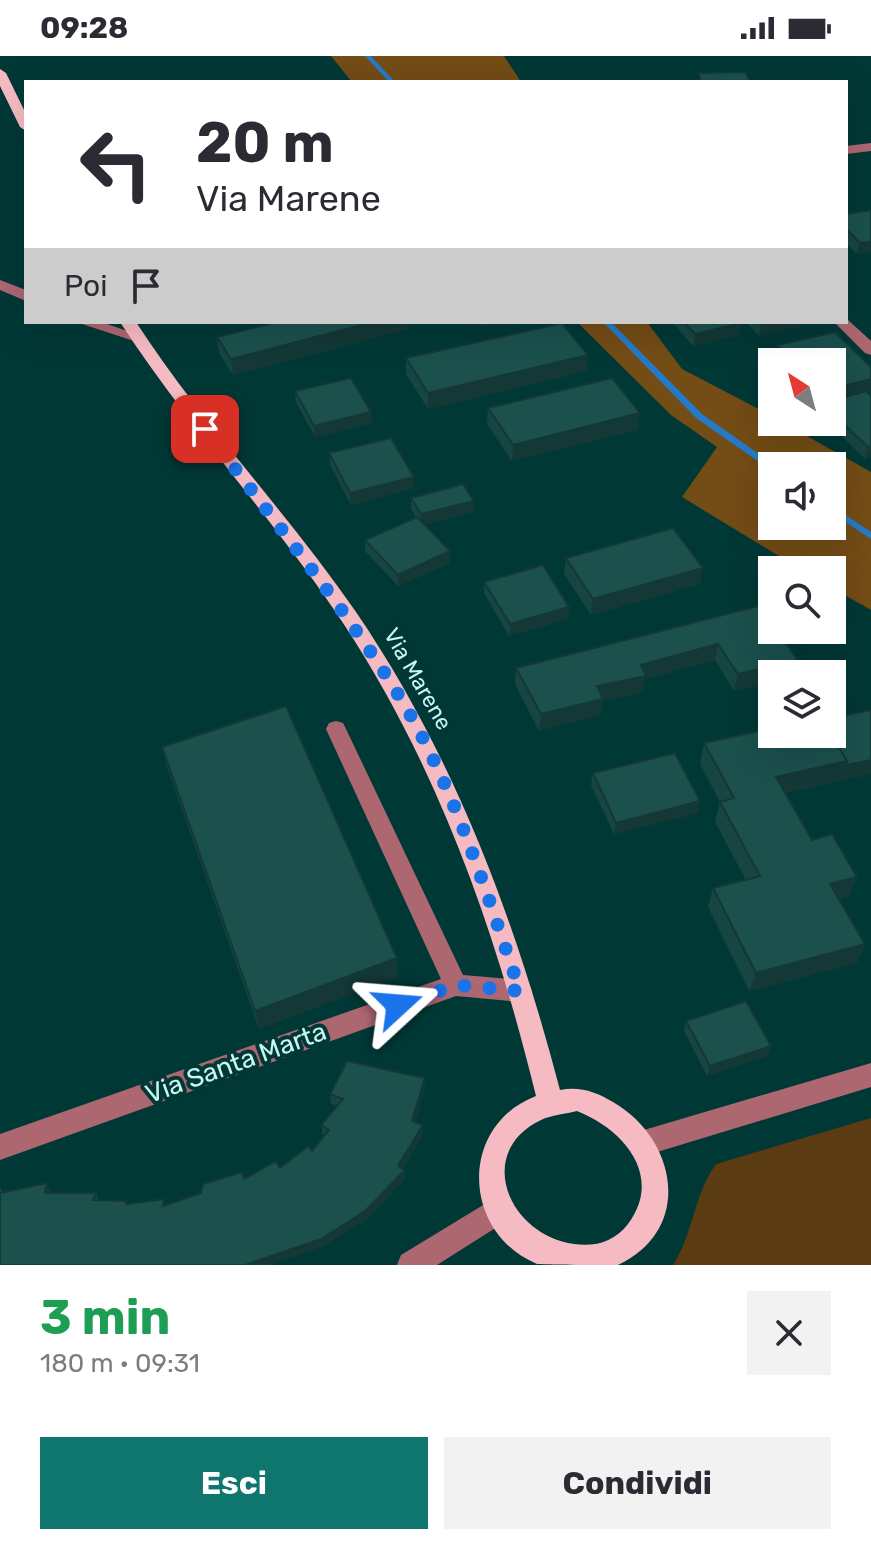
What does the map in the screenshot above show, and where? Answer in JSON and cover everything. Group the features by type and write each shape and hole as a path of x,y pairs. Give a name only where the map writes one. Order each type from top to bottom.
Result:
{"main road":[{"path":"0,73 24,123"},
{"name":"Via Marene","path":"133,330 348,616 405,707 477,865 530,1017 550,1101"},
{"path":"577,1099 603,1107 626,1122 644,1143 653,1166 656,1190 650,1214 637,1234 619,1250 596,1262 567,1261 539,1252 515,1234 498,1210 491,1186 491,1163 498,1141 511,1122 529,1108 550,1101 577,1099"}],"street":[{"path":"848,139 871,136"},
{"path":"848,150 871,147"},
{"path":"0,284 24,295"},
{"path":"96,324 133,330"},
{"path":"844,324 871,350"},
{"path":"336,729 456,985"},
{"name":"Via Santa Marta","path":"0,1147 456,985 520,991"},
{"path":"644,1143 871,1075"},
{"path":"411,1265 498,1210"}],"shaded area":[{"path":"331,56 504,56 520,80 350,80"},
{"path":"579,324 648,324 682,369 758,409 758,436 807,436 835,452 758,452 758,540 846,540 846,458 871,472 871,610 846,596 846,556 779,556 682,497 717,447 671,415"},
{"path":"871,1118 871,1265 673,1265 708,1176 716,1164"}],"building":[{"path":"746,72 749,80 700,80 698,73"},
{"path":"871,210 871,242 860,243 848,231 848,214"},
{"path":"269,324 365,324 231,359 217,337"},
{"path":"558,324 563,324 588,355 428,393 406,358"},
{"path":"686,324 738,324 695,334"},
{"path":"835,332 871,367 871,379 846,385 846,348 781,348 778,345"},
{"path":"351,378 371,412 314,426 295,391"},
{"path":"612,378 640,413 513,445 488,408"},
{"path":"866,391 871,396 871,446 868,447 846,426 846,397"},
{"path":"391,438 414,477 350,493 329,453"},
{"path":"463,484 474,501 421,514 411,498"},
{"path":"417,517 450,551 398,575 365,540"},
{"path":"673,528 703,568 593,599 566,558"},
{"path":"543,565 569,607 510,624 484,582"},
{"path":"758,606 758,644 786,644 798,660 758,660 758,669 738,674 718,644 641,665 646,676 597,686 603,699 541,714 516,668"},
{"path":"286,706 397,958 255,1011 162,747"},
{"path":"871,710 871,760 846,765 839,748 846,748 846,715"},
{"path":"758,731 758,748 839,748 847,761 776,777 812,840 832,834 857,877 830,884 865,944 756,973 713,888 760,876 720,802 734,798 704,743"},
{"path":"675,753 700,801 616,823 593,773"},
{"path":"746,1001 771,1046 710,1066 686,1021"},
{"path":"347,1061 425,1078 412,1121 423,1125 398,1166 405,1170 365,1211 321,1239 245,1265 0,1265 0,1193 47,1183 45,1193 96,1193 93,1200 126,1201 126,1204 164,1199 163,1206 201,1193 203,1184 242,1172 244,1179 276,1161 280,1168 308,1146 312,1151 329,1130 321,1125 343,1099 330,1094"}],"waterway":[{"path":"368,56 390,80"},
{"path":"609,324 699,416 758,457"},
{"path":"846,519 871,536"}],"route":[{"path":"205,429 348,616 405,707 477,865 520,991 456,985 398,1005"}]}
